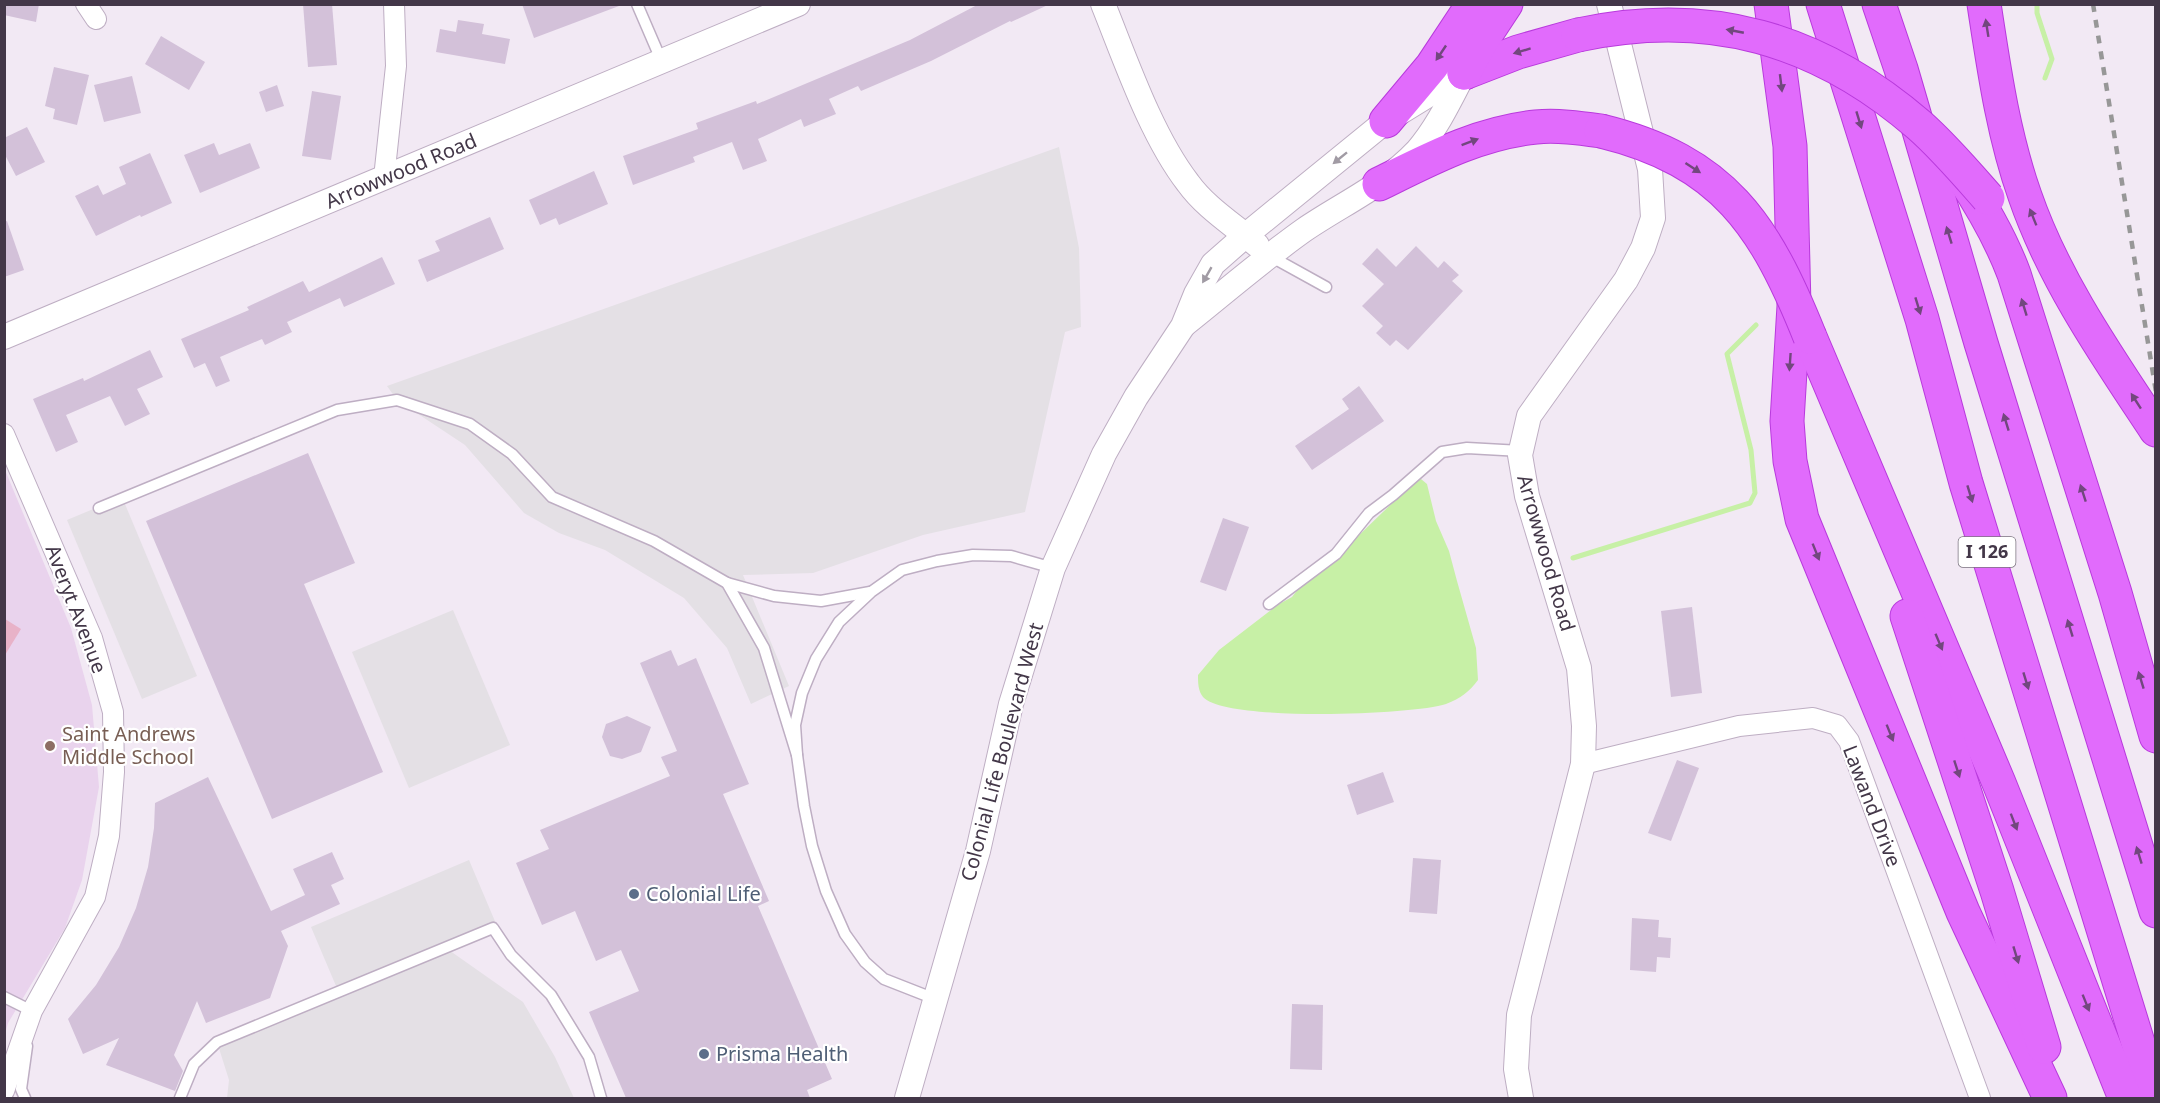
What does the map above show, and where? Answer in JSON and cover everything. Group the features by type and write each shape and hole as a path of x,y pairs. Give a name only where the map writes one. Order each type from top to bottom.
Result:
{"highway":[{"path":"1386,121 1432,66 1473,4"},
{"path":"1464,73 1480,42 1506,4"},
{"path":"1771,4 1790,146 1794,306 1787,421 1790,461 1802,519 1963,912 2049,1098"},
{"name":"I 126","path":"1823,4 1922,319 1970,494 2156,1098"},
{"name":"I 126","path":"1880,4 2156,911"},
{"path":"1983,4 2001,108 2012,155 2036,225 2063,292"},
{"path":"1464,73 1518,52 1578,34 1642,24 1670,24 1702,25 1768,38 1853,75 1901,110 1944,149 1988,198 2063,292 2156,430"},
{"path":"1379,184 1434,156 1474,140 1503,132 1538,127 1601,130 1652,146 1707,177 1733,200 1754,225 1789,285 1999,783 2125,1098"},
{"path":"1944,149 1986,213 2014,274 2115,593 2156,736"},
{"path":"1834,394 1993,880 2060,1098"}],"street":[{"path":"384,178 396,66 394,4"},
{"name":"Arrowwood Road","path":"4,337 798,4"},
{"path":"1102,4 1153,124 1188,183 1212,208 1270,256"},
{"name":"Arrowwood Road","path":"1521,1098 1516,1069 1519,1016 1583,764 1584,726 1579,668 1527,495 1520,455 1529,416 1626,280 1643,248 1653,218 1650,169 1609,4"},
{"name":"Colonial Life Boulevard West","path":"1183,326 1270,256 1338,207 1379,184 1416,152 1433,131 1464,73"},
{"name":"Colonial Life Boulevard West","path":"907,1098 978,851 1011,704 1053,568 1104,454 1136,397 1183,326 1196,294 1213,264 1386,121 1464,73"},
{"name":"Averyt Avenue","path":"4,434 92,638 113,712 114,772 109,837 95,897 32,1011 4,1091"},
{"name":"Lawand Drive","path":"1583,764 1739,726 1813,718 1837,725 1849,741 1980,1098"}],"lane":[{"path":"637,4 662,62"},
{"path":"1270,256 1326,287"},
{"path":"99,508 337,410 397,400 470,424 513,454 552,497 654,542 727,583 774,596 821,601 870,592"},
{"path":"1269,604 1336,554 1369,513 1442,452 1467,448 1521,451"},
{"path":"934,999 884,979 865,962 845,934 826,891 812,846 797,755 795,725 802,693 816,659 839,622 870,592 902,570 973,555 1011,556 1053,568"},
{"path":"727,583 764,648 797,755"},
{"path":"180,1098 194,1064 218,1042 493,927 512,955 551,995 589,1057 601,1098"},
{"path":"4,997 32,1011 21,1089 25,1098"}],"shaded area":[{"path":"1059,147 1079,248 1081,327 1065,332 1025,512 923,535 813,573 743,575 789,686 751,704 727,648 684,598 605,550 559,533 524,513 465,445 397,400 387,386"},
{"name":"Saint Andrews Middle School","path":"5,470 71,628 92,705 99,787 82,880 65,928 8,1023 5,1034"},
{"path":"1421,479 1427,484 1436,521 1449,551 1476,648 1478,680 1471,688 1446,704 1427,708 1360,713 1281,713 1246,710 1218,705 1203,697 1199,689 1198,675 1219,650 1279,604 1292,597 1414,482"},
{"path":"122,497 197,676 142,699 67,520"},
{"path":"453,610 510,745 409,788 352,652"},
{"path":"5,619 21,629 5,655"},
{"path":"469,860 497,926 446,948 523,1002 555,1057 574,1098 227,1098 229,1080 217,1042 339,993 311,927"}],"building":[{"path":"4,4 39,4 36,22 4,15"},
{"path":"303,4 332,4 337,65 308,67"},
{"path":"522,4 619,4 619,6 534,38"},
{"path":"979,4 1050,4 1010,21 931,61 861,91 858,86 829,99 836,114 804,127 801,119 758,139 767,161 743,170 732,142 693,157 695,162 633,185 623,156 698,129 696,123 756,101 757,104 910,40"},
{"path":"458,20 484,24 482,34 510,39 505,64 436,52 440,29 456,32"},
{"path":"161,36 205,62 189,90 145,64"},
{"path":"54,67 89,75 77,125 53,119 55,109 45,106"},
{"path":"132,76 141,113 104,122 94,85"},
{"path":"277,85 284,106 266,112 259,92"},
{"path":"312,91 341,96 331,160 302,156"},
{"path":"27,127 45,162 16,176 4,153 4,138"},
{"path":"214,143 219,155 250,143 260,168 200,193 184,155"},
{"path":"150,153 172,203 96,236 75,196 98,185 103,195 126,184 119,167"},
{"path":"594,171 608,204 559,225 556,218 540,225 529,200"},
{"path":"490,217 504,249 427,282 418,260 440,251 435,241"},
{"path":"7,221 24,270 4,277 4,222"},
{"path":"1416,246 1438,268 1444,261 1459,275 1452,281 1463,291 1408,350 1396,340 1390,346 1376,333 1383,326 1362,306 1384,284 1362,264 1377,248 1396,267"},
{"path":"382,257 395,284 344,307 340,298 287,322 292,332 265,345 262,339 220,357 230,381 216,387 205,363 194,368 181,339 249,310 247,307 303,281 309,292"},
{"path":"150,350 163,377 137,389 150,414 125,426 110,396 66,415 78,442 56,452 33,399 83,378 84,381"},
{"path":"1359,386 1384,421 1312,470 1295,446 1349,409 1342,399"},
{"path":"308,453 355,563 304,584 383,772 272,819 146,521"},
{"path":"1223,518 1249,527 1226,591 1200,582"},
{"path":"1692,607 1702,693 1671,697 1661,611"},
{"path":"671,650 678,666 696,658 749,784 723,794 769,901 758,906 832,1079 807,1090 810,1098 626,1098 589,1012 639,991 621,950 596,961 575,911 542,925 516,863 549,849 540,830 670,776 661,757 677,751 640,663"},
{"path":"627,716 651,727 641,752 622,759 610,756 602,737 606,724"},
{"path":"1677,760 1699,768 1671,841 1648,833"},
{"path":"1383,772 1394,802 1357,815 1347,785"},
{"path":"208,777 271,911 305,895 293,869 332,852 344,879 331,885 340,904 281,931 288,946 270,998 206,1023 197,1001 174,1055 183,1071 175,1091 106,1065 119,1038 83,1054 68,1019 96,985 119,947 136,908 148,867 155,803"},
{"path":"1413,858 1441,860 1437,914 1409,912"},
{"path":"1632,918 1659,920 1658,937 1671,938 1670,958 1657,957 1656,972 1630,970"},
{"path":"1292,1004 1323,1005 1322,1070 1290,1069"}],"waterway":[{"path":"2037,4 2037,13 2052,59 2045,78"},
{"path":"1573,558 1750,503 1755,493 1751,450 1727,354 1756,325"}],"railway":[{"path":"2093,4 2156,392"}],"place":[{"name":"Saint Andrews Middle School","path":"50,746"},
{"name":"Colonial Life","path":"634,894"},
{"name":"Prisma Health","path":"704,1054"}]}
